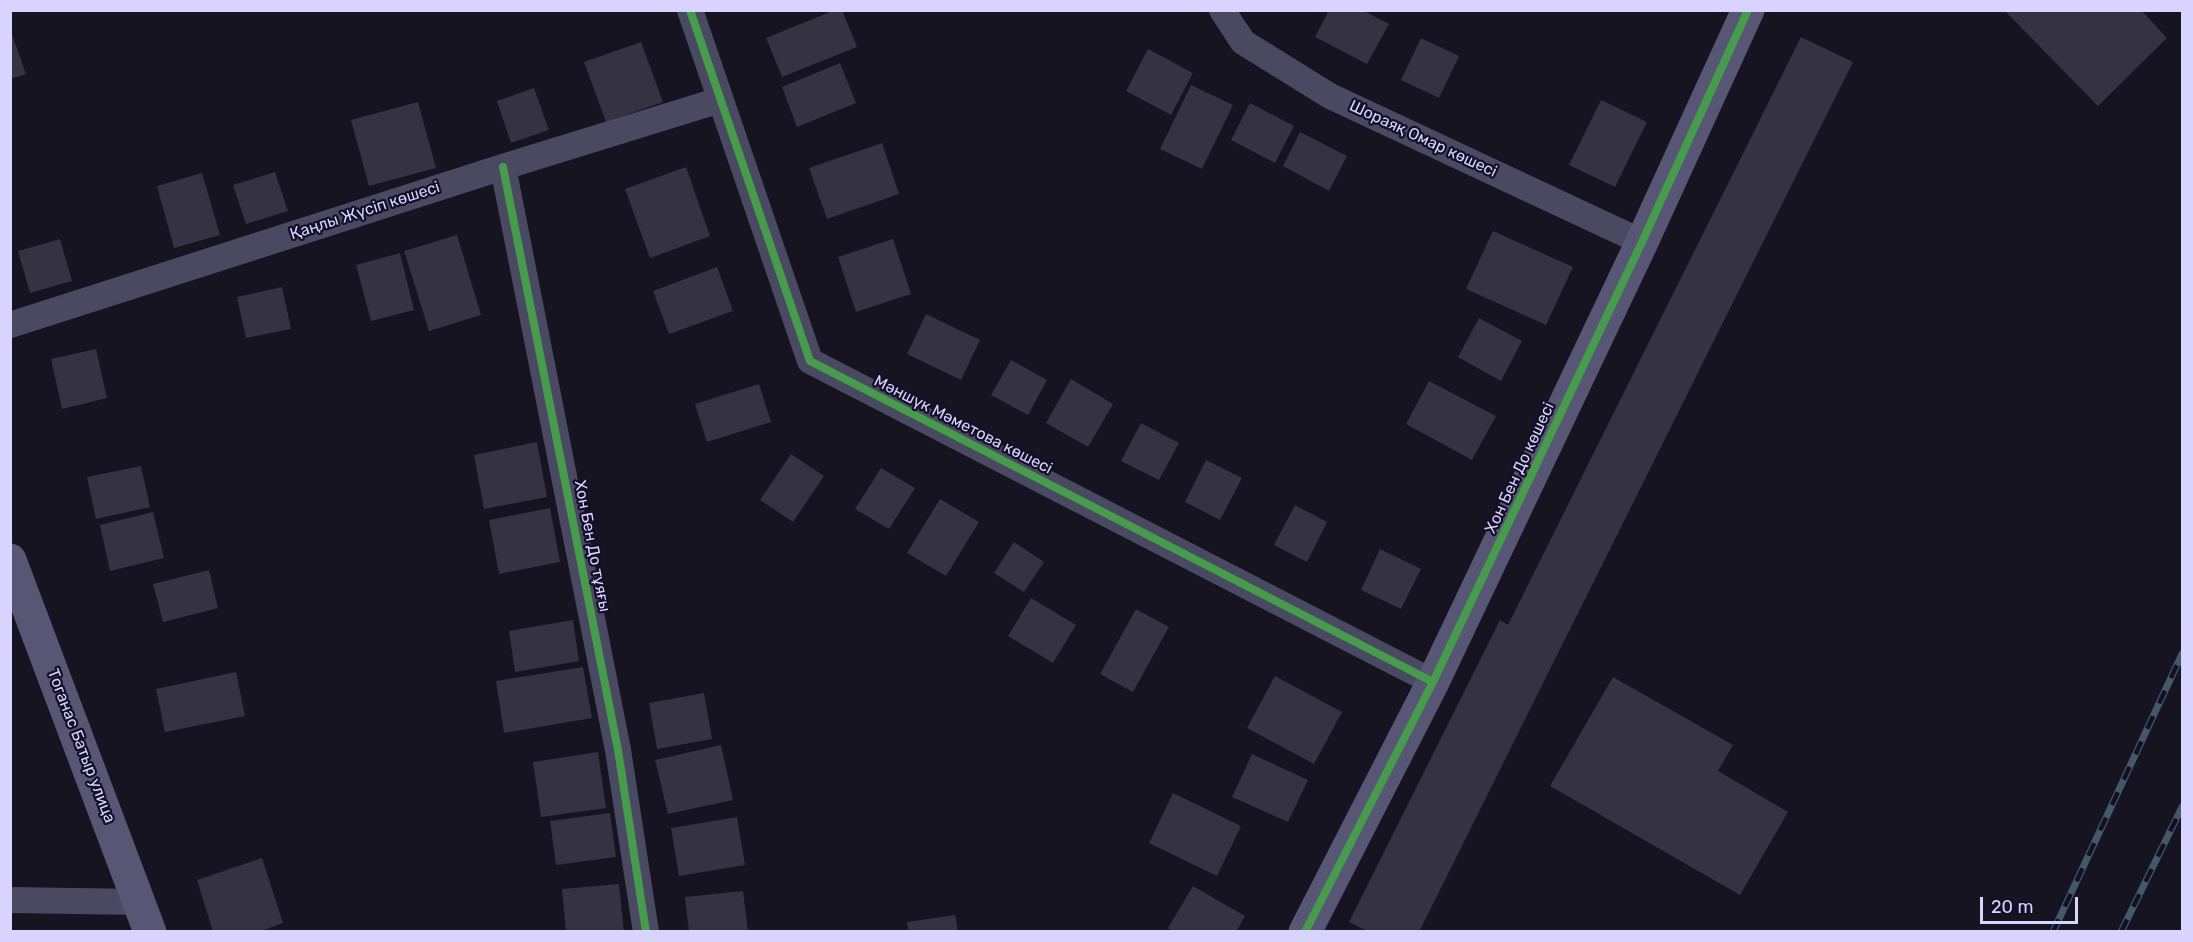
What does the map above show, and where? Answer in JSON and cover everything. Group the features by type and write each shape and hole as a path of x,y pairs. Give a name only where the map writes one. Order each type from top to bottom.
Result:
{"street":[{"name":"Мәншүк Мәметова көшесі","path":"690,10 810,361 1433,682"},
{"name":"Шораяқ Омар көшесі","path":"1222,10 1243,42 1330,96 1642,243"},
{"name":"Хон Бен До көшесі","path":"1305,932 1433,682 1642,243 1748,10"},
{"name":"Қаңлы Жүсіп көшесі","path":"10,325 720,100"},
{"name":"Хон Бен До тұяғы","path":"503,167 618,750 646,932"},
{"name":"Тоганас Батыр улица","path":"10,560 145,917"},
{"path":"10,900 145,917"}],"building":[{"path":"835,10 842,10 857,47 782,77 766,38"},
{"path":"1329,10 1362,10 1389,24 1367,64 1315,37"},
{"path":"2004,10 2141,10 2167,38 2098,106"},
{"path":"10,29 26,74 10,79"},
{"path":"1801,37 1853,62 1419,932 1369,932 1349,922 1500,620 1508,625"},
{"path":"1421,38 1459,56 1439,98 1401,80"},
{"path":"641,42 663,102 606,122 584,62"},
{"path":"1148,49 1193,73 1171,115 1126,91"},
{"path":"840,63 856,103 797,127 782,87"},
{"path":"1191,85 1233,105 1202,169 1160,149"},
{"path":"534,88 549,130 511,143 497,101"},
{"path":"1601,100 1647,122 1615,187 1569,165"},
{"path":"418,102 436,168 369,186 351,120"},
{"path":"1250,103 1294,126 1275,163 1231,140"},
{"path":"1300,132 1347,156 1329,191 1283,166"},
{"path":"882,143 899,194 827,219 809,168"},
{"path":"686,167 710,236 650,258 625,189"},
{"path":"275,172 288,211 246,224 233,185"},
{"path":"202,173 220,235 174,248 157,186"},
{"path":"1493,231 1573,267 1546,325 1466,289"},
{"path":"457,235 481,315 429,331 404,251"},
{"path":"60,239 72,281 30,293 18,251"},
{"path":"893,239 911,294 856,312 838,257"},
{"path":"400,253 414,310 371,321 356,265"},
{"path":"717,267 733,311 669,334 653,291"},
{"path":"282,287 291,329 246,338 237,297"},
{"path":"926,314 980,340 961,380 907,354"},
{"path":"1479,318 1522,341 1501,381 1458,357"},
{"path":"96,349 107,398 62,409 51,359"},
{"path":"1011,360 1047,380 1028,415 991,395"},
{"path":"1071,379 1113,404 1088,447 1046,423"},
{"path":"1429,381 1496,416 1472,460 1406,424"},
{"path":"759,384 771,422 707,442 695,404"},
{"path":"1141,423 1179,443 1159,480 1121,461"},
{"path":"537,442 547,497 484,509 474,455"},
{"path":"791,454 824,476 793,522 760,500"},
{"path":"1206,460 1242,478 1220,520 1185,502"},
{"path":"141,466 150,507 96,519 87,477"},
{"path":"881,468 915,488 889,529 855,509"},
{"path":"940,499 979,522 946,576 907,553"},
{"path":"1295,505 1327,522 1307,562 1274,545"},
{"path":"550,508 560,562 499,574 489,520"},
{"path":"153,512 164,558 110,571 100,525"},
{"path":"1014,542 1044,562 1024,592 994,573"},
{"path":"1380,549 1421,569 1401,609 1361,590"},
{"path":"209,570 218,608 163,622 153,584"},
{"path":"1031,598 1076,625 1053,663 1008,636"},
{"path":"1136,609 1169,627 1133,692 1100,674"},
{"path":"573,620 579,661 515,672 509,631"},
{"path":"583,667 592,718 504,733 496,681"},
{"path":"236,672 245,716 165,732 156,689"},
{"path":"1275,676 1342,712 1314,764 1247,728"},
{"path":"1613,677 1733,745 1718,771 1788,812 1740,895 1550,786"},
{"path":"704,693 712,739 657,749 649,703"},
{"path":"721,745 733,800 668,814 655,760"},
{"path":"598,752 606,808 541,817 533,762"},
{"path":"1252,754 1308,780 1288,822 1232,797"},
{"path":"1173,793 1241,826 1217,876 1149,843"},
{"path":"610,813 616,857 556,865 550,821"},
{"path":"737,817 745,865 679,876 671,828"},
{"path":"262,858 283,923 258,932 213,932 197,880"},
{"path":"619,884 624,932 566,932 562,889"},
{"path":"1193,886 1245,916 1236,932 1173,932 1168,928"},
{"path":"743,891 748,932 689,932 685,897"},
{"path":"955,915 958,932 909,932 907,922"}],"railway":[{"path":"2053,932 2182,654"},
{"path":"2121,932 2182,807"}],"cycle path":[{"path":"690,10 810,361 1433,682"},
{"path":"1305,932 1433,682 1642,242 1748,10"},
{"path":"503,167 618,750 646,932"}]}
